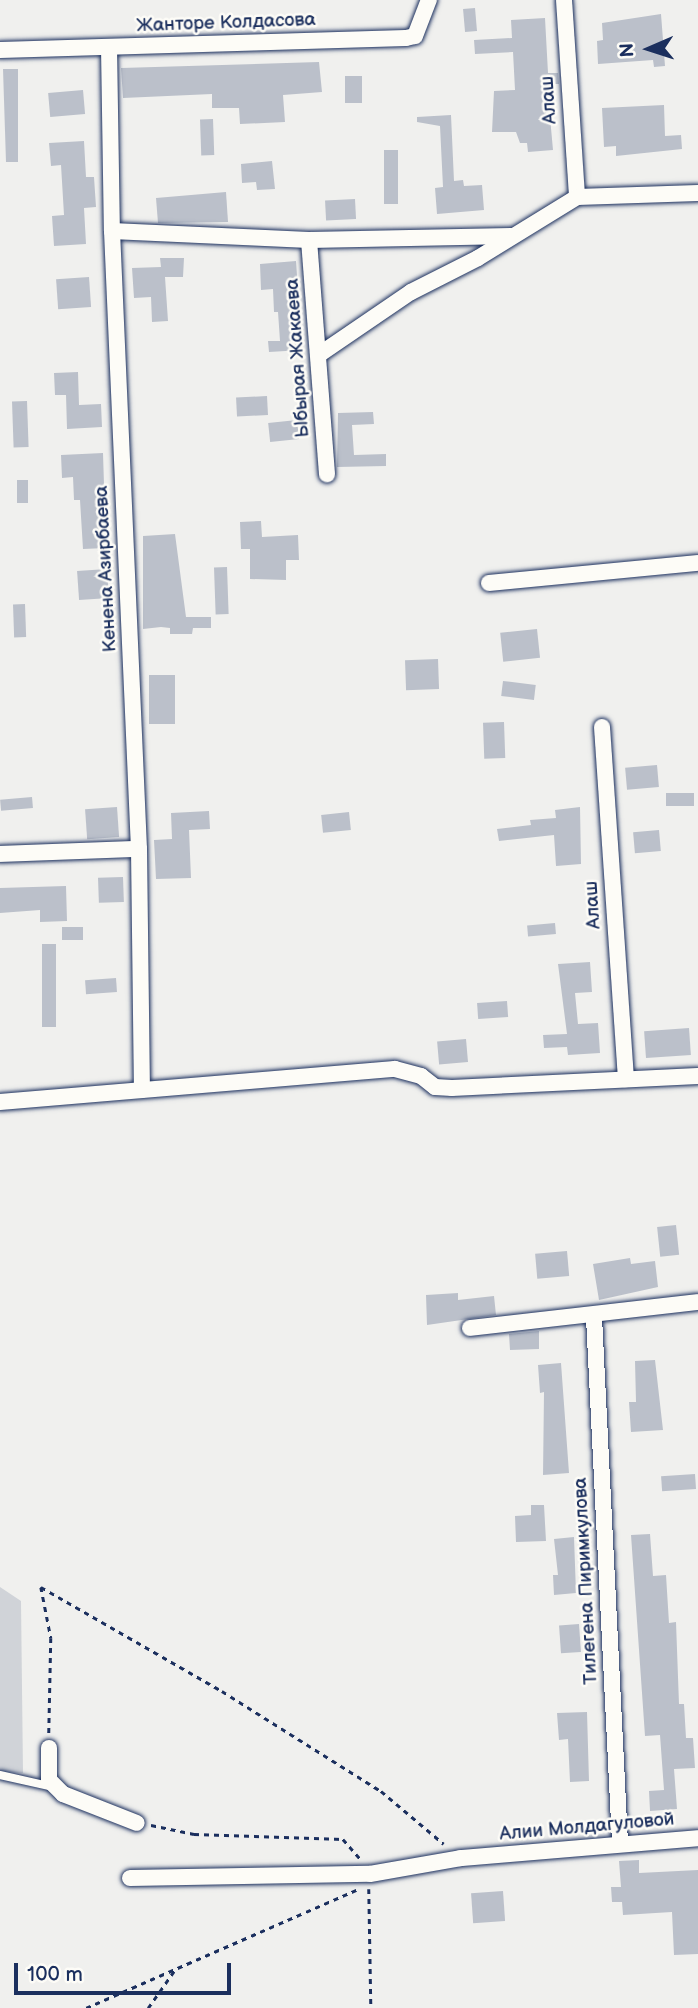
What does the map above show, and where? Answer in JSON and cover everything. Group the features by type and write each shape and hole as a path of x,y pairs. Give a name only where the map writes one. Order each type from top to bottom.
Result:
{"street":[{"name":"Жанторе Колдасова","path":"0,50 406,38 415,36 429,0"},
{"name":"Алаш","path":"564,0 577,197"},
{"name":"Кенена Азирбаева","path":"109,47 112,231 139,849 142,1090"},
{"path":"320,354 411,292 577,197 698,193"},
{"path":"112,231 309,240 511,236"},
{"name":"Ыбырая Жакаева","path":"309,240 320,354 327,474"},
{"path":"489,583 698,563"},
{"name":"Алаш","path":"602,727 626,1079"},
{"path":"0,854 139,849"},
{"path":"0,1102 395,1069 421,1076 435,1087 452,1088 698,1076"},
{"path":"470,1328 594,1317 698,1302"},
{"name":"Тилегена Пиримкулова","path":"594,1317 620,1843"},
{"path":"49,1748 49,1780 63,1794 137,1822"},
{"name":"Алии Молдагуловой","path":"130,1878 370,1874 461,1858 698,1838"}],"lane":[{"path":"0,1775 56,1787"}],"path":[{"path":"49,1748 51,1638 41,1587 222,1690 381,1791 461,1858"},
{"path":"137,1822 194,1834 343,1839 370,1874"},
{"path":"86,2008 369,1884 371,2008"},
{"path":"148,2008 174,1971"}],"shaded area":[{"path":"0,1587 21,1601 23,1773 0,1772"}],"building":[{"path":"475,8 477,31 465,32 463,9"},
{"path":"661,14 665,66 654,67 653,60 598,64 597,41 603,40 602,23"},
{"path":"545,18 548,73 558,73 559,84 547,84 553,150 528,152 527,143 520,143 516,132 492,132 494,91 515,90 513,52 475,54 474,40 512,38 511,20"},
{"path":"319,62 322,92 283,95 285,122 240,124 239,108 212,108 212,94 123,98 121,68"},
{"path":"3,69 18,69 18,162 6,162"},
{"path":"345,76 362,76 362,103 345,103"},
{"path":"83,90 85,114 50,117 48,93"},
{"path":"664,105 665,136 681,135 682,149 616,156 616,146 604,147 602,108"},
{"path":"451,115 454,181 463,180 464,186 482,185 484,210 437,214 435,188 443,187 440,126 417,122 417,117"},
{"path":"200,119 213,119 214,155 201,155"},
{"path":"84,141 86,177 94,177 96,207 84,208 86,244 54,246 52,216 64,215 61,165 51,166 49,143"},
{"path":"384,150 398,150 398,204 384,204"},
{"path":"272,161 275,189 257,190 256,182 242,183 241,164"},
{"path":"226,192 228,222 158,223 156,198"},
{"path":"355,199 356,219 326,221 325,201"},
{"path":"160,258 184,258 183,277 165,277 168,321 152,322 151,297 134,298 132,268 161,267"},
{"path":"296,261 302,350 269,352 268,341 280,341 278,312 274,312 273,289 261,290 260,264"},
{"path":"89,277 91,307 58,309 56,279"},
{"path":"78,372 79,405 101,404 102,427 67,429 66,395 55,395 54,373"},
{"path":"267,396 268,415 237,417 236,398"},
{"path":"27,401 29,447 14,447 12,402"},
{"path":"373,412 374,424 352,425 354,455 386,454 386,466 337,467 338,413"},
{"path":"297,420 299,439 270,442 268,423"},
{"path":"103,453 106,548 83,549 80,500 74,500 73,477 62,478 61,455"},
{"path":"17,480 28,480 28,503 17,503"},
{"path":"261,521 262,537 298,535 299,560 286,560 286,580 250,579 250,549 241,549 240,522"},
{"path":"175,534 186,617 211,617 211,628 193,628 192,634 170,634 170,628 161,627 143,629 143,536"},
{"path":"214,567 227,567 229,614 216,614"},
{"path":"107,569 109,598 79,600 77,571"},
{"path":"13,604 25,604 26,637 14,637"},
{"path":"537,629 540,658 503,662 500,633"},
{"path":"438,659 439,689 406,690 405,660"},
{"path":"149,675 175,675 175,724 149,724"},
{"path":"503,681 536,685 534,700 501,696"},
{"path":"504,722 505,758 484,759 483,723"},
{"path":"657,765 659,787 627,790 625,768"},
{"path":"666,793 694,793 694,806 666,806"},
{"path":"32,797 33,808 1,811 0,800"},
{"path":"117,807 119,837 87,839 85,809"},
{"path":"580,807 581,864 556,866 554,835 499,841 497,829 531,825 530,820 556,818 555,810"},
{"path":"209,811 210,829 189,830 191,878 156,879 154,840 172,839 171,813"},
{"path":"349,812 351,830 323,833 321,815"},
{"path":"659,830 661,851 635,853 633,832"},
{"path":"123,877 124,902 99,903 98,878"},
{"path":"66,886 67,921 40,922 40,910 0,913 0,888"},
{"path":"555,923 556,934 528,936 527,925"},
{"path":"62,927 83,927 83,940 62,940"},
{"path":"42,944 56,944 56,1027 42,1027"},
{"path":"590,962 592,992 575,993 578,1024 598,1023 600,1053 568,1055 567,1047 544,1048 543,1035 567,1034 558,964"},
{"path":"116,978 117,992 86,994 85,980"},
{"path":"507,1001 508,1017 478,1019 477,1003"},
{"path":"689,1028 691,1055 646,1058 644,1031"},
{"path":"466,1039 468,1062 439,1064 437,1042"},
{"path":"676,1225 679,1255 660,1257 657,1227"},
{"path":"567,1251 569,1276 537,1279 535,1254"},
{"path":"630,1258 631,1264 655,1261 658,1287 599,1300 593,1264"},
{"path":"458,1293 458,1300 494,1296 496,1315 427,1325 426,1295"},
{"path":"539,1331 539,1349 510,1350 509,1334"},
{"path":"655,1360 663,1430 631,1432 629,1402 636,1402 635,1361"},
{"path":"561,1363 569,1473 543,1475 544,1392 540,1393 538,1365"},
{"path":"695,1474 696,1489 662,1491 661,1476"},
{"path":"531,1505 544,1505 546,1541 516,1542 515,1516 531,1515"},
{"path":"650,1534 653,1576 666,1575 669,1623 676,1622 679,1704 684,1704 686,1738 693,1738 695,1768 674,1769 677,1809 650,1811 649,1791 664,1790 660,1735 645,1736 631,1535"},
{"path":"574,1537 576,1593 554,1595 553,1575 558,1575 554,1539"},
{"path":"579,1624 581,1652 561,1653 559,1625"},
{"path":"587,1712 589,1781 570,1782 568,1739 559,1740 557,1713"},
{"path":"639,1860 639,1873 698,1870 698,1954 674,1955 672,1912 623,1915 622,1902 612,1902 611,1887 621,1887 619,1861"},
{"path":"503,1891 505,1921 473,1923 471,1893"}]}
